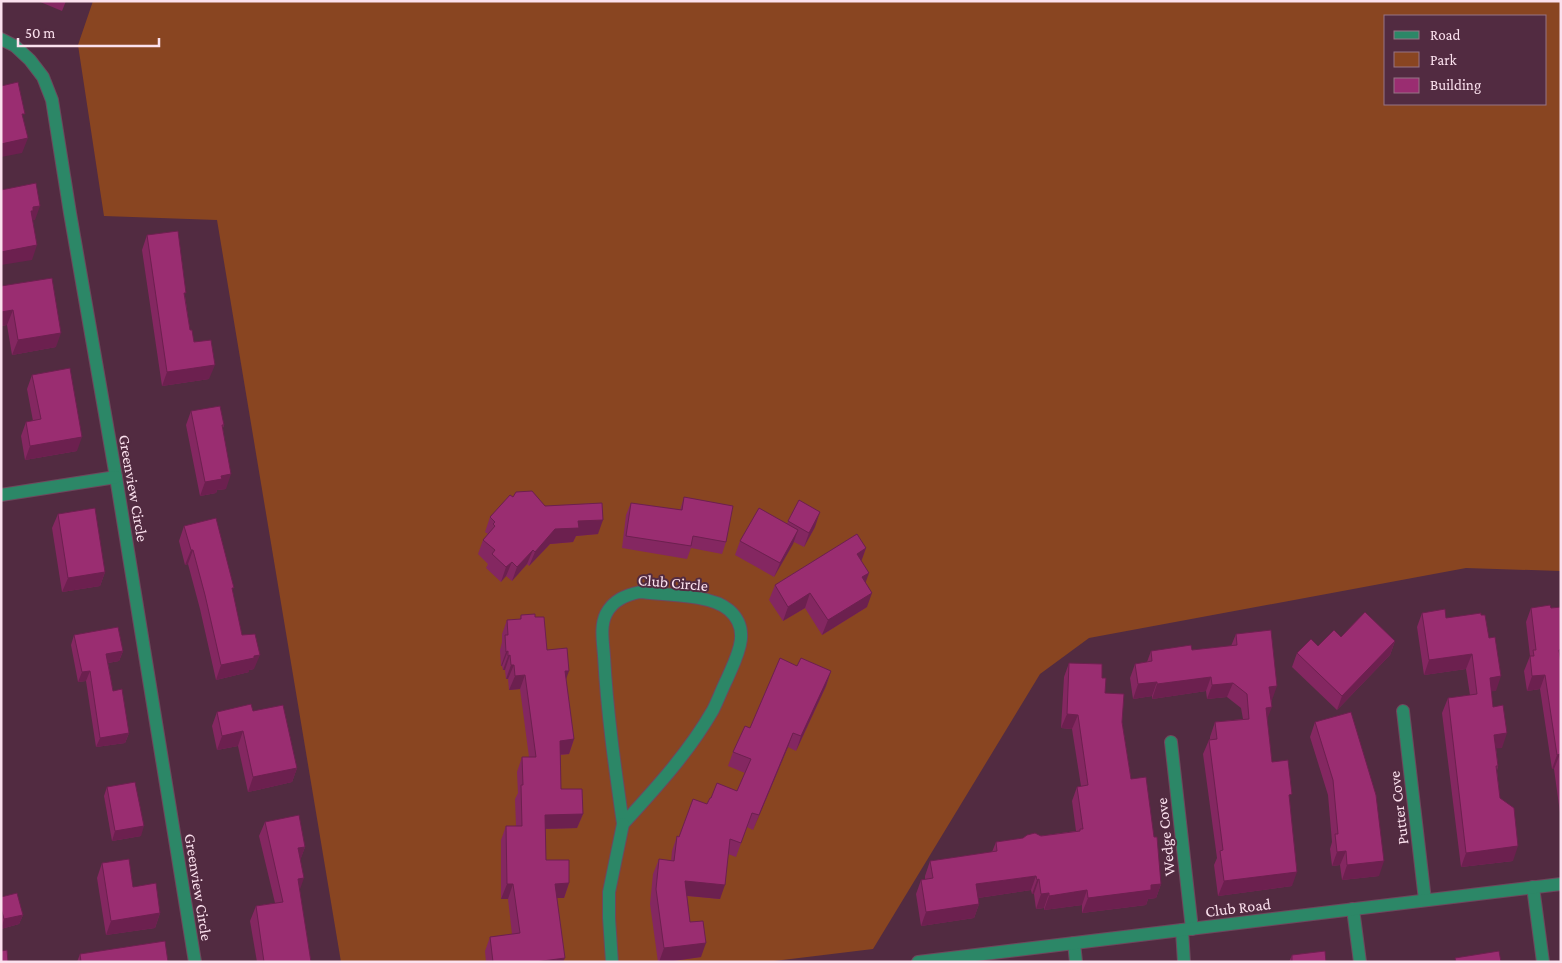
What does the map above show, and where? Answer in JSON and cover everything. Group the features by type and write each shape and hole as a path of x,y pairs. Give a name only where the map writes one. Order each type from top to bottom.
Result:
{"street":[{"name":"Greenview Circle","path":"1,39 15,46 30,60 43,77 52,100 195,962"},
{"path":"1,495 116,478"},
{"name":"Club Circle","path":"612,962 609,892 623,824 612,742 602,624 606,613 617,601 628,594 640,592 708,599 719,603 730,610 741,630 742,641 736,659 713,709 700,731 660,784 623,824"},
{"name":"Putter Cove","path":"1403,711 1425,900"},
{"name":"Wedge Cove","path":"1171,742 1187,929 1184,962"},
{"name":"Club Road","path":"918,962 988,958 1074,943 1561,884"},
{"path":"1533,887 1543,962"},
{"path":"1353,909 1360,962"},
{"path":"1074,943 1076,962"}],"green space":[{"path":"93,1 1561,1 1561,571 1466,568 1089,638 1040,674 873,949 766,962 341,962 217,220 104,216 78,45"}],"building":[{"path":"18,82 25,114 22,114 28,138 1,144 1,86"},
{"path":"36,183 40,206 33,207 33,211 31,211 37,245 1,252 1,190"},
{"path":"178,231 186,293 184,293 190,330 192,330 194,342 211,340 215,365 167,372 147,235"},
{"path":"52,278 61,333 18,340 13,310 1,312 1,286"},
{"path":"70,368 82,437 30,446 26,422 41,419 32,375"},
{"path":"220,406 231,474 221,476 222,479 205,482 191,411"},
{"path":"532,491 545,506 602,503 603,520 578,521 579,528 555,529 535,552 533,550 517,567 512,562 506,567 492,554 495,550 483,540 495,526 493,524 495,522 490,517 510,495 513,497 516,492"},
{"path":"684,497 733,506 726,542 693,536 691,546 626,536 631,503 682,510"},
{"path":"799,500 820,512 809,533 788,521"},
{"path":"95,508 105,572 68,578 58,514"},
{"path":"759,508 798,530 780,563 740,541"},
{"path":"216,518 234,588 232,588 242,635 255,634 260,655 221,665 205,595 193,550 191,550 184,526"},
{"path":"857,534 866,548 857,554 869,573 862,577 872,593 828,620 810,593 788,607 775,585"},
{"path":"1550,605 1551,608 1561,607 1561,649 1559,650 1561,664 1561,764 1560,754 1557,755 1545,675 1532,676 1530,656 1534,656 1533,650 1536,650 1531,608"},
{"path":"1445,609 1446,618 1481,613 1481,615 1485,615 1489,638 1495,637 1501,676 1490,678 1493,707 1503,705 1507,733 1494,735 1498,766 1496,766 1500,798 1514,808 1518,846 1466,853 1448,698 1477,694 1472,654 1429,660 1422,613"},
{"path":"1365,612 1395,641 1342,696 1297,653 1311,639 1318,646 1334,630 1341,637"},
{"path":"535,614 535,617 544,617 547,650 567,648 569,671 565,671 574,739 560,741 561,789 582,789 583,814 545,815 546,860 569,860 569,883 555,884 565,958 535,962 493,962 490,937 520,933 513,884 507,884 506,826 522,826 522,757 536,757 525,675 515,676 514,665 511,665 510,655 508,656 508,651 506,652 505,635 508,635 507,620 521,619 521,615"},
{"path":"118,627 123,651 106,654 113,691 122,689 129,733 100,738 90,671 82,672 74,635"},
{"path":"1271,630 1277,686 1269,687 1272,707 1266,708 1272,762 1288,760 1292,794 1289,795 1297,872 1224,881 1220,851 1223,850 1209,740 1217,739 1215,722 1249,719 1247,694 1233,683 1212,685 1211,677 1157,684 1157,682 1138,684 1135,664 1152,661 1151,651 1191,645 1192,650 1237,645 1236,634"},
{"path":"780,658 797,666 801,658 831,671 801,736 793,733 759,815 752,813 741,843 730,839 725,885 685,881 690,922 703,921 706,943 664,948 656,889 659,859 674,861 677,836 679,837 693,799 707,804 717,783 737,791 751,759 733,752 745,726 750,728"},
{"path":"1069,663 1102,664 1102,678 1106,678 1105,693 1124,694 1122,722 1131,779 1146,777 1154,837 1157,837 1161,884 1151,885 1151,890 1088,898 1087,890 1049,896 1049,893 1041,894 1039,879 1037,880 1036,876 976,884 979,904 926,912 921,880 933,878 930,861 997,851 996,842 1023,838 1035,833 1041,836 1083,829 1077,787 1088,785 1078,715 1067,714"},
{"path":"251,704 253,711 283,705 297,768 253,777 243,731 222,736 217,712"},
{"path":"1351,712 1376,795 1384,861 1347,865 1346,851 1337,852 1335,834 1338,834 1333,780 1315,722"},
{"path":"135,782 144,826 115,831 107,787"},
{"path":"299,815 305,847 298,848 304,878 298,879 311,962 264,962 256,906 283,902 265,822"},
{"path":"129,859 133,887 156,883 160,913 111,921 102,863"},
{"path":"17,893 23,915 4,919 1,897"},
{"path":"165,941 168,962 81,962 80,954"},
{"path":"7,950 8,962 1,962 1,951"},
{"path":"1325,951 1326,962 1292,962 1292,955"},
{"path":"1499,951 1501,962 1456,962 1455,958"}]}
